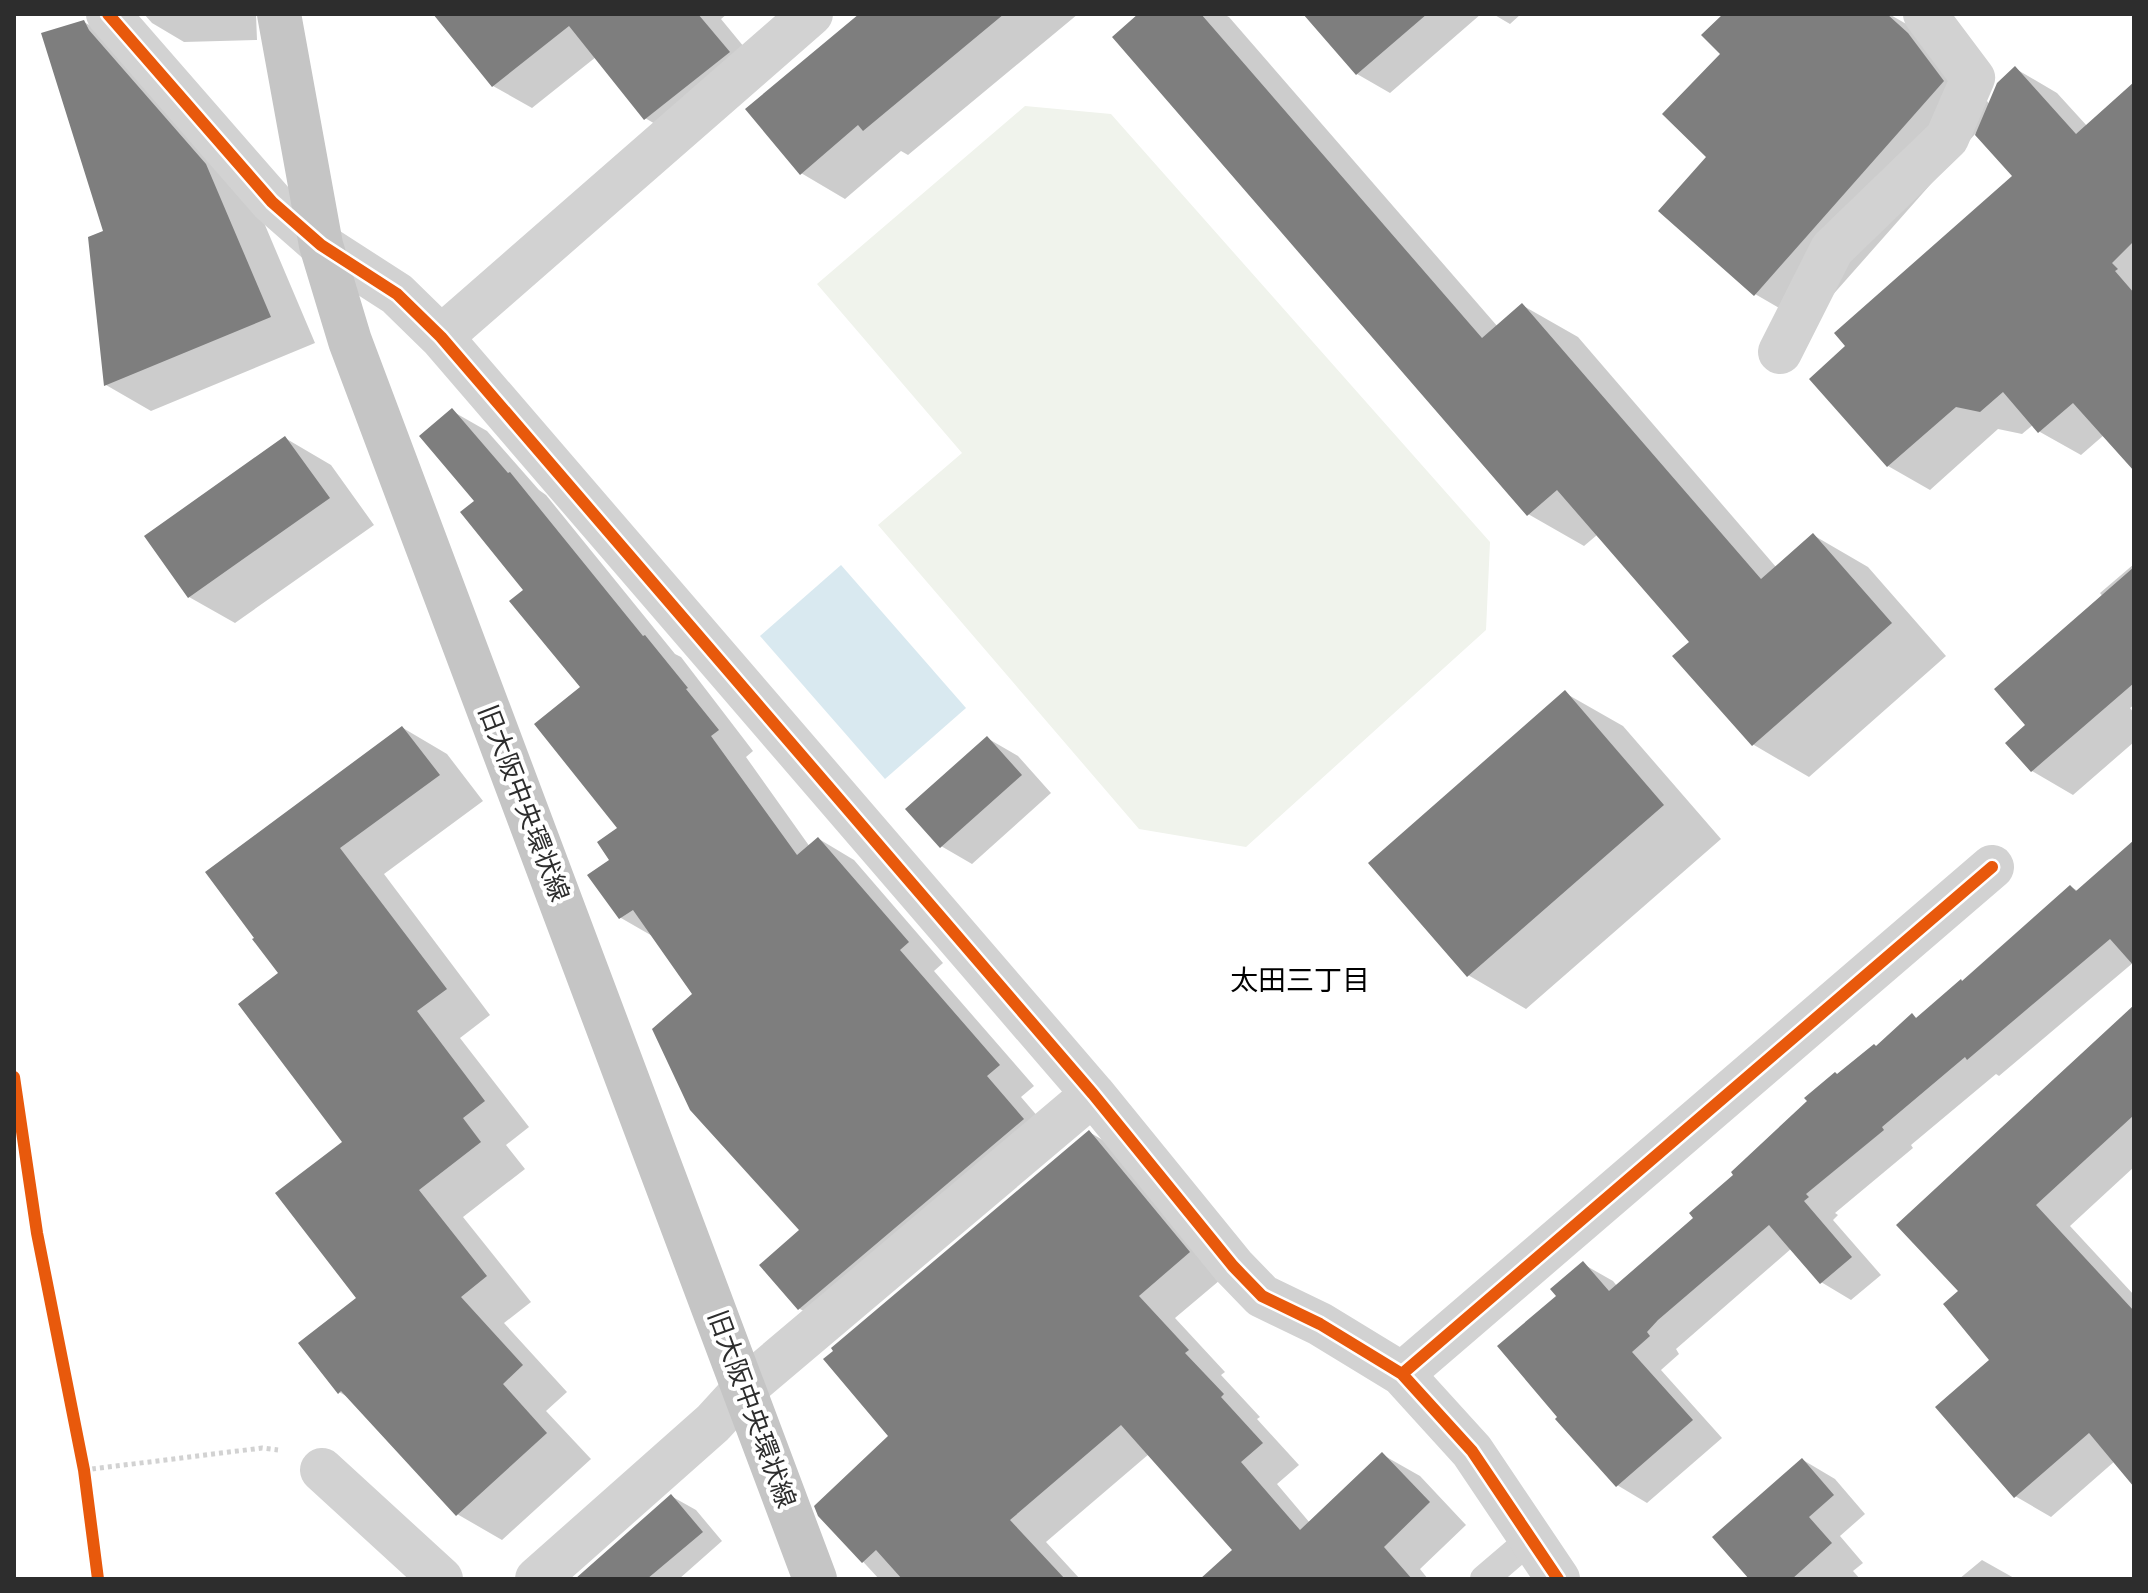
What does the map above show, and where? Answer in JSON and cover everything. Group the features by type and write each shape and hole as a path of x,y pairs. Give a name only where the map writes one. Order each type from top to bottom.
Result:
{"main road":[{"name":"旧大阪中央環状線","path":"279,14 321,245 350,341 815,1579"}],"street":[{"path":"108,14 272,202 321,245 397,294 441,337 1093,1094 1233,1266 1262,1296 1320,1324 1402,1374 1472,1451 1558,1579"},
{"path":"441,337 811,14"},
{"path":"1780,352 1832,249 1947,138 1968,90 1973,78 1925,14"},
{"path":"1402,1374 1992,867"},
{"path":"537,1579 713,1423 745,1388 1093,1094"},
{"path":"322,1470 441,1579"}],"lane":[{"path":"1484,1579 1532,1538"}],"path":[{"path":"14,1077 37,1233 84,1470 98,1579"},
{"path":"84,1470 262,1448 299,1452 322,1470"}],"shaded area":[{"path":"1025,106 1111,114 1490,542 1486,630 1246,847 1139,829 878,525 962,453 817,284"},
{"path":"841,565 966,708 885,779 760,636"}],"building":[{"path":"433,14 698,14 730,52 644,120 569,26 492,87"},
{"path":"859,14 1004,14 863,131 858,125 800,175 745,109"},
{"path":"1138,14 1201,14 1482,338 1522,303 1761,579 1813,533 1892,623 1752,746 1672,656 1689,642 1557,490 1527,516 1112,37"},
{"path":"1303,14 1427,14 1356,75"},
{"path":"1723,14 1887,14 1908,33 1944,81 1754,296 1658,211 1706,157 1662,114 1720,54 1701,35"},
{"path":"84,20 89,30 206,164 271,317 104,386 88,237 103,231 41,33"},
{"path":"2015,66 2076,134 2134,82 2134,241 2112,263 2134,293 2134,471 2073,403 2038,433 2003,392 1980,412 1956,407 1887,467 1809,379 1845,346 1834,333 2012,176 1975,135 1997,83"},
{"path":"452,408 510,472 688,688 719,730 711,736 797,855 818,837 909,942 900,950 1000,1065 987,1076 1024,1119 798,1310 759,1265 799,1230 690,1110 652,1029 692,994 633,910 619,919 587,875 609,860 597,842 617,828 534,724 580,687 509,601 523,590 460,512 474,501 419,436"},
{"path":"285,436 330,498 188,598 144,536"},
{"path":"2134,567 2134,683 2031,772 2005,743 2025,725 1994,689"},
{"path":"1565,690 1664,805 1467,977 1368,863"},
{"path":"402,726 440,775 340,848 447,989 417,1011 485,1101 463,1118 481,1142 419,1190 487,1276 461,1297 523,1365 503,1384 547,1433 456,1516 341,1391 338,1394 298,1343 356,1298 275,1193 342,1142 238,1004 278,973 205,872"},
{"path":"987,736 1022,775 940,848 905,809"},
{"path":"2134,840 2134,966 2110,939 1967,1060 1965,1057 1882,1127 1884,1130 1806,1194 1809,1197 1804,1201 1852,1257 1820,1284 1769,1225 1658,1320 1647,1332 1650,1336 1632,1352 1693,1420 1616,1487 1555,1419 1557,1417 1497,1346 1556,1296 1550,1289 1583,1261 1609,1291 1693,1218 1689,1213 1733,1175 1731,1172 1807,1101 1804,1098 1835,1072 1837,1074 1874,1044 1876,1046 1912,1013 1916,1018 2070,885 2076,891"},
{"path":"2134,1005 2134,1115 2036,1205 2134,1311 2134,1487 2089,1433 2014,1498 1935,1407 1989,1360 1943,1304 1958,1291 1896,1225"},
{"path":"1089,1130 1190,1252 1139,1296 1189,1350 1185,1353 1224,1394 1221,1397 1263,1443 1241,1462 1300,1530 1382,1452 1430,1502 1384,1547 1412,1579 1200,1579 1232,1550 1121,1425 1010,1520 1065,1579 902,1579 876,1550 862,1563 818,1516 814,1506 888,1436 823,1359 833,1351 831,1348"},
{"path":"1802,1458 1834,1495 1809,1517 1832,1543 1792,1579 1749,1579 1712,1537"},
{"path":"671,1494 703,1532 647,1579 575,1579"}],"cycle path":[{"path":"108,14 272,202 321,245 397,294 441,337 1093,1094 1233,1266 1262,1296 1320,1324 1402,1374 1472,1451 1558,1579"},
{"path":"1402,1374 1992,867"},
{"path":"14,1077 37,1233 84,1470 98,1579"}],"district":[{"name":"太田三丁目","path":"1300,980"}]}
